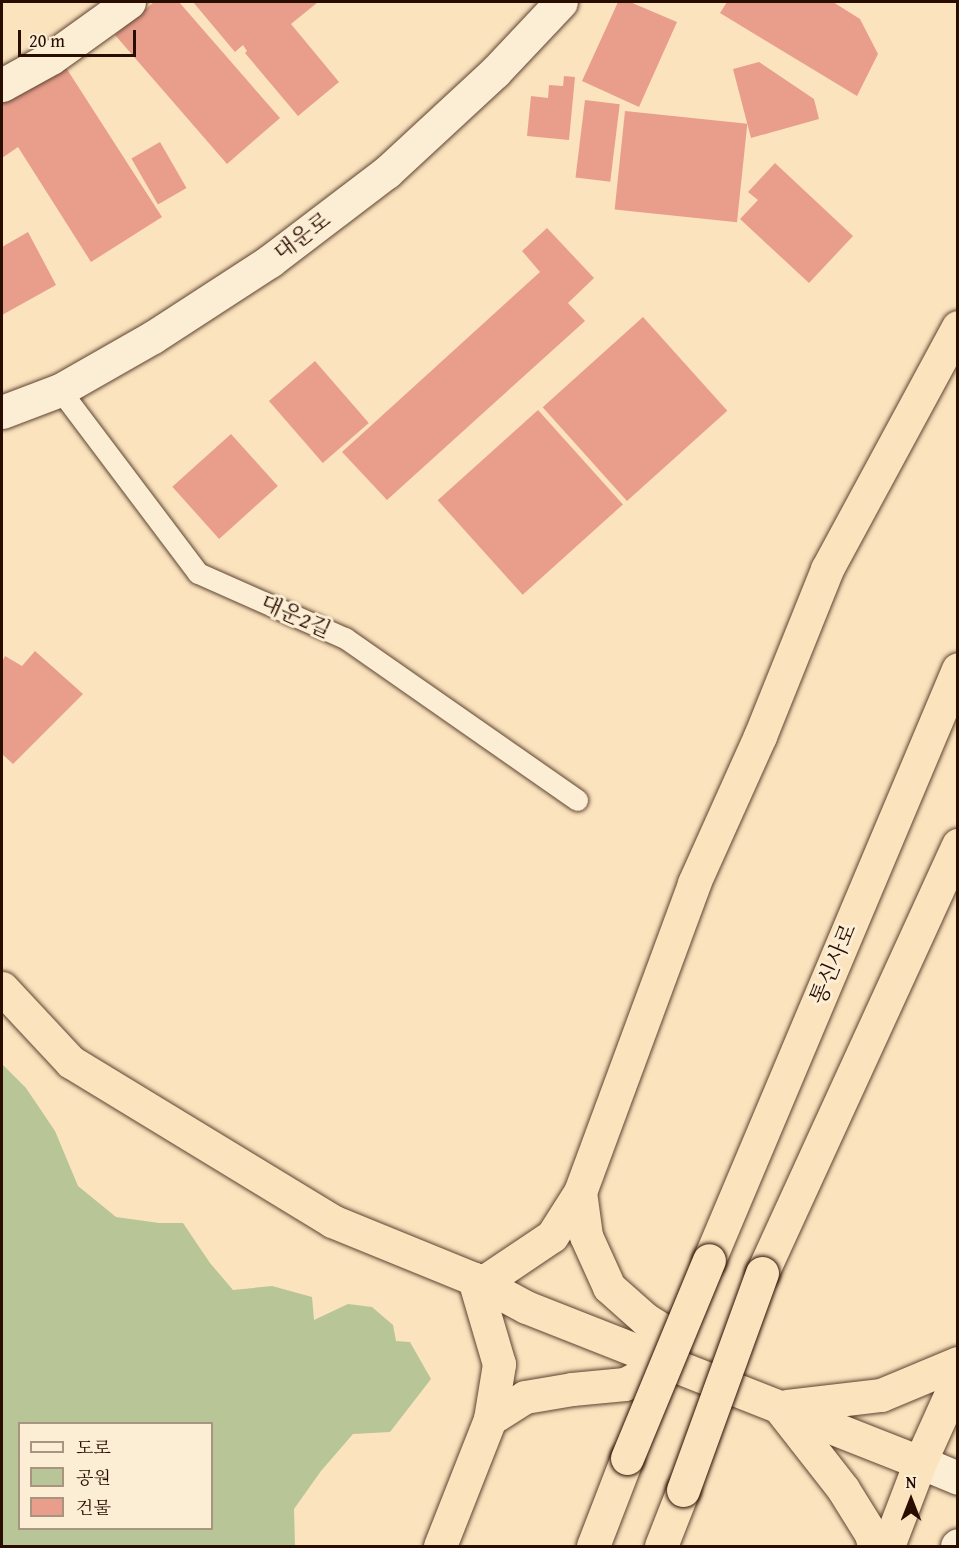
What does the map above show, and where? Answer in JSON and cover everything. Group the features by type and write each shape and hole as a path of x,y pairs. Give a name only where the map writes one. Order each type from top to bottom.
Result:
{"highway":[{"path":"478,1281 552,1236 580,1192 694,883 760,736 827,569 957,327"},
{"name":"통신사로","path":"593,1546 709,1260 957,669"},
{"path":"661,1546 762,1273 957,844"},
{"path":"2,988 72,1062 332,1221 478,1281 526,1307 920,1462"},
{"path":"580,1192 586,1236 609,1287 645,1319 666,1332 670,1364"},
{"path":"440,1546 490,1419 498,1364 478,1281"},
{"path":"779,1407 881,1395 957,1363"},
{"path":"490,1419 525,1397 572,1389 626,1384 670,1364"},
{"path":"888,1546 920,1462 957,1378"},
{"path":"779,1407 843,1489 871,1534 874,1546"}],"street":[{"path":"2,85 51,58 129,2"},
{"name":"대운로","path":"2,412 60,390 153,337 270,261 387,172 495,72 561,2"},
{"path":"920,1462 957,1478"}],"lane":[{"name":"대운2길","path":"60,390 198,573 345,638 577,800"}],"green space":[{"path":"2,1064 26,1088 55,1131 78,1186 116,1217 159,1223 183,1223 210,1263 233,1290 272,1286 312,1297 314,1320 348,1304 372,1307 393,1325 396,1341 410,1342 431,1379 390,1432 353,1434 321,1471 294,1509 295,1546 2,1546"}],"building":[{"path":"154,2 179,2 280,118 227,164 115,35"},
{"path":"193,2 318,2 291,24 339,82 298,116 245,53 247,51 243,45 235,52"},
{"path":"618,2 630,2 677,22 639,107 582,81"},
{"path":"727,2 833,2 860,19 878,54 857,96 720,13"},
{"path":"759,62 814,99 819,119 751,138 733,69"},
{"path":"63,63 162,217 91,262 18,147 2,158 2,102"},
{"path":"564,76 575,77 569,140 527,136 531,96 548,98 549,85 563,86"},
{"path":"585,100 620,104 610,182 575,177"},
{"path":"625,111 747,124 737,222 615,209"},
{"path":"160,142 186,188 158,204 131,158"},
{"path":"775,163 853,236 809,283 740,219 758,200 748,192"},
{"path":"547,228 594,278 568,303 585,321 387,500 342,452 540,272 522,251"},
{"path":"28,232 56,285 2,315 2,247"},
{"path":"643,317 727,411 627,501 543,407"},
{"path":"315,361 369,423 323,463 269,401"},
{"path":"538,410 623,504 523,595 438,500"},
{"path":"231,434 278,486 219,539 172,487"},
{"path":"35,651 83,694 13,764 2,754 2,662 5,656 22,666"}]}
